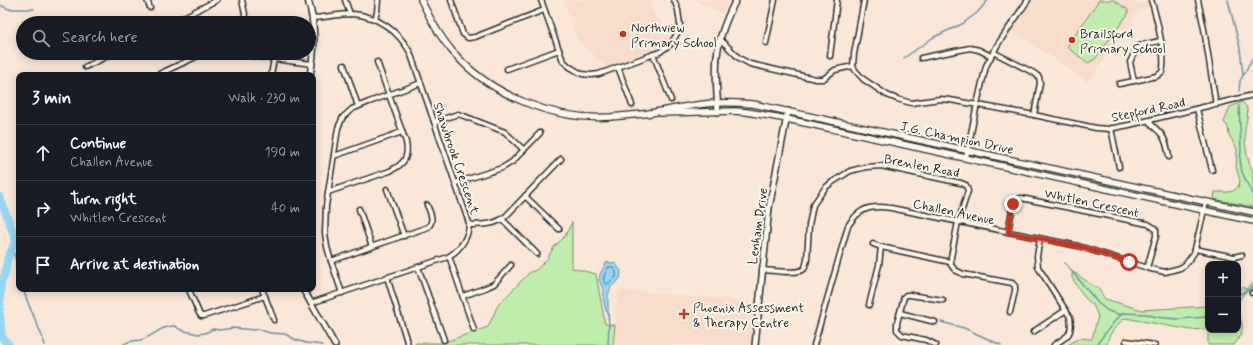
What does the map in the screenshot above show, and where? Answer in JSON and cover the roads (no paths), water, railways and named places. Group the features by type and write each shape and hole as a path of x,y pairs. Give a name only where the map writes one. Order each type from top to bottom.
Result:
{"main road":[{"name":"J.G. Champion Drive","path":"421,0 433,24 454,52 470,68 492,85 539,108 576,116 609,117 655,112 672,108 718,102 753,104 1253,212"},
{"name":"J.G. Champion Drive","path":"655,112 747,112 787,119 1253,221"}],"street":[{"path":"147,0 150,8"},
{"path":"186,16 217,0"},
{"path":"242,0 245,16"},
{"path":"308,0 312,16"},
{"path":"345,0 350,14"},
{"path":"374,19 377,12 378,0"},
{"path":"451,0 463,34 468,38 475,37 544,10"},
{"path":"541,0 563,61 582,74 591,75 599,74 666,48 676,38 680,30 680,18 674,0"},
{"path":"718,112 716,71 717,56 720,39 730,11 736,0"},
{"path":"766,43 775,0"},
{"path":"830,56 837,0"},
{"path":"720,39 739,58 750,64 816,79 823,79 835,70 853,66 864,0"},
{"path":"966,158 986,66 992,54 1028,0"},
{"path":"1119,84 1157,76 1162,72 1164,65 1156,15 1151,0"},
{"path":"1198,0 1216,104"},
{"name":"Shawbrook Crescent","path":"311,303 449,256 453,254 461,245 469,230 469,224 421,83 406,45 395,32 374,19 350,14 316,18"},
{"path":"1134,81 1130,62 1135,52 1141,45 1160,41"},
{"path":"921,58 970,48 992,54 1037,75 1039,77 1040,84 1034,114"},
{"path":"507,69 559,50"},
{"path":"653,54 671,100"},
{"path":"85,67 100,60"},
{"path":"163,72 189,60"},
{"path":"272,72 274,60"},
{"path":"282,60 312,64"},
{"path":"311,72 312,60"},
{"path":"328,192 390,171 404,163 407,154 406,142 377,62"},
{"path":"344,65 358,106"},
{"name":"Stepford Road","path":"853,66 863,79 887,95 897,99 912,102 940,99 950,100 1034,114 1096,128 1111,128 1253,95"},
{"path":"618,67 632,106"},
{"path":"342,293 327,247 325,233 326,206 340,122 347,113 358,106 421,83"},
{"path":"1197,109 1212,170"},
{"name":"Lenham Drive","path":"755,345 769,208 788,111"},
{"path":"434,122 458,114 505,132 524,150"},
{"path":"1149,120 1153,127 1164,137 1170,157"},
{"path":"1111,128 1119,167"},
{"path":"334,156 402,132"},
{"path":"455,183 502,168 512,162 540,133"},
{"path":"469,224 493,224 502,219 561,159"},
{"name":"Brenlen Road","path":"762,270 794,272 804,268 807,260 813,205 825,188 855,169 881,166 963,183 967,187 968,191 958,222"},
{"path":"387,189 404,236"},
{"path":"525,196 559,229"},
{"name":"Whitlen Crescent","path":"1008,232 1013,204 1015,200 1021,198 1148,224 1154,227 1157,234 1147,268"},
{"name":"Challen Avenue","path":"814,345 848,226 856,215 867,208 881,206 1082,247 1147,268 1166,272 1180,268 1191,258 1195,249 1206,202"},
{"path":"331,261 428,227 431,225 432,220 427,205"},
{"path":"359,209 372,247"},
{"path":"502,219 537,254"},
{"path":"958,222 950,262 953,268 963,274 1012,283 1015,286 1015,291 1010,312"},
{"path":"1040,239 1037,256 1038,268 1070,317 1071,330 1068,337 1054,345"},
{"path":"873,244 950,262"},
{"path":"869,305 879,265 881,247"},
{"path":"1195,249 1234,257 1242,256"},
{"path":"449,256 474,330"},
{"path":"463,296 494,284 511,265"},
{"path":"418,267 444,340"},
{"path":"387,277 408,345"},
{"path":"190,292 201,316 265,296"},
{"path":"263,292 274,320"},
{"path":"305,292 335,345"},
{"path":"936,345 926,340 902,335 896,328 904,297 907,295 943,300"},
{"path":"1033,332 1066,310"},
{"path":"900,313 935,322"},
{"path":"1126,341 1155,345"}],"water":[{"path":"607,262 615,263 621,271 620,279 611,287 608,295 608,312 606,311 603,299 604,291 599,280 600,274"}],"waterway":[{"path":"904,58 934,37 962,24 977,13 988,0"},
{"path":"1228,0 1240,48 1243,75"},
{"path":"0,5 9,9 34,9"},
{"path":"1239,91 1240,81 1253,57"},
{"path":"1239,106 1240,159 1242,172 1253,196"},
{"path":"0,197 14,236 15,243 7,260 5,274 1,283 0,308"},
{"path":"13,248 16,262"},
{"path":"1065,263 1098,303 1108,311 1121,315"},
{"path":"1241,293 1253,287"},
{"path":"24,292 45,345"},
{"path":"608,312 608,345"},
{"path":"1096,345 1123,313 1146,314 1156,317 1177,319 1205,317"},
{"path":"0,315 2,337 9,345"},
{"path":"941,322 964,328 1001,345"},
{"path":"123,345 129,341 146,338 161,329 170,326 175,326 181,330 198,334 205,333 213,329 258,329 270,333 285,334 306,343 322,345"},
{"path":"3,345 5,341"}],"place":[{"name":"Northview Primary School","path":"623,34"},
{"name":"Brailsford Primary School","path":"1072,40"},
{"name":"Phoenix Assessment & Therapy Centre","path":"684,314"}]}
